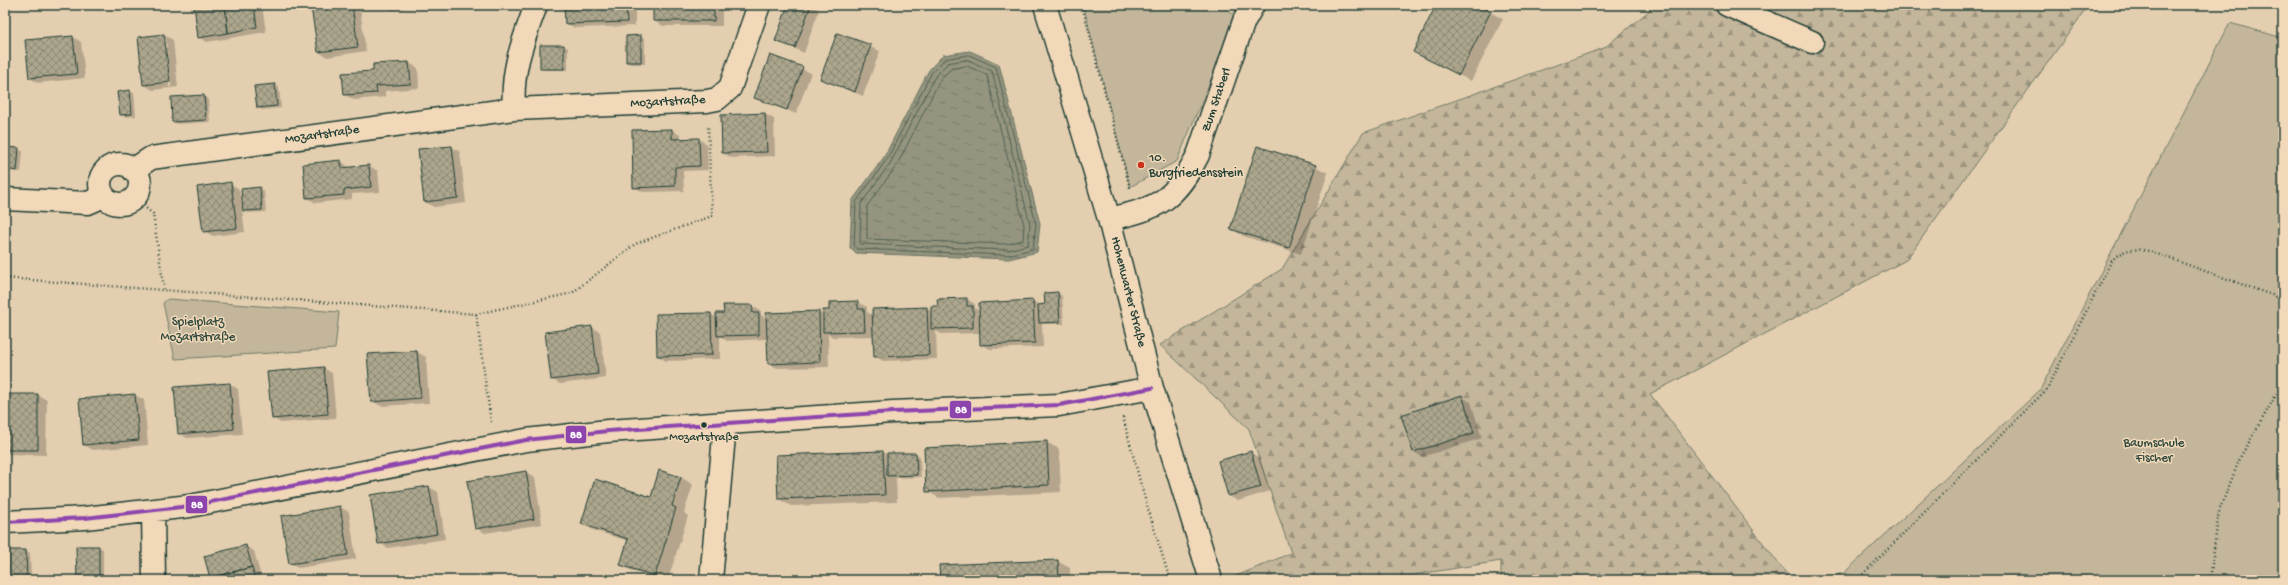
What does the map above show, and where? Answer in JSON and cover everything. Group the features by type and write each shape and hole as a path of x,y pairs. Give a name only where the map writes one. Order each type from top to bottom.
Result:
{"street":[{"path":"514,109 514,72 536,5"},
{"name":"Mozartstraße","path":"133,170 151,158 514,109 707,101 716,98 730,88 759,5"},
{"name":"Hohenwarter Straße","path":"1045,5 1109,219 1152,388 1210,580"},
{"name":"Zum Staberl","path":"1109,219 1137,213 1157,205 1174,193 1187,176 1198,155 1244,21 1252,5"},
{"path":"1727,5 1812,42"},
{"path":"122,165 133,170 138,175 140,188 134,198 122,204 109,201 104,196 100,184 109,168 122,165"},
{"path":"5,199 88,203 104,196"},
{"path":"5,522 85,518 190,506 493,445 608,431 725,425 893,412 1058,405 1117,396 1152,388"},
{"path":"711,580 725,425"},
{"path":"153,511 154,580"}],"path":[{"path":"1082,5 1090,30 1137,213"},
{"path":"5,278 476,314 572,293 635,244 712,216 707,101"},
{"path":"134,198 153,214 164,289"},
{"path":"1857,580 2047,389 2110,262 2117,255 2130,249 2149,251 2283,299"},
{"path":"476,314 493,445"},
{"path":"2210,580 2219,511 2242,456 2283,383"},
{"path":"1117,396 1142,489 1170,580"}],"green space":[{"path":"1083,5 1220,5 1237,17 1177,161 1130,187"},
{"path":"1656,5 2089,5 1906,260 1650,394 1791,580 1501,580 1501,561 1401,577 1400,580 1236,580 1234,577 1291,553 1249,429 1160,345 1282,269 1363,133 1604,48"},
{"name":"Baumschule Fischer","path":"2230,23 2283,38 2283,580 1864,580 1844,573 2040,390"},
{"name":"Spielplatz Mozartstraße","path":"168,299 339,312 335,349 175,359 163,303"},
{"path":"1844,573 1846,580 1811,580"}],"water":[{"path":"970,51 999,64 1040,224 1037,252 1009,259 856,253 850,248 852,201 884,157 929,70 943,55"}],"building":[{"path":"194,5 225,5 228,33 198,38"},
{"path":"225,5 254,5 257,27 228,33"},
{"path":"352,5 358,47 318,52 311,7"},
{"path":"564,5 626,5 627,22 565,24"},
{"path":"653,5 714,5 714,21 653,21"},
{"path":"788,5 811,5 795,48 775,41"},
{"path":"1436,5 1479,5 1491,11 1459,75 1413,52"},
{"path":"837,33 871,45 855,92 820,79"},
{"path":"164,34 170,82 143,85 138,37"},
{"path":"641,35 641,62 626,62 626,36"},
{"path":"73,36 77,74 29,78 25,40"},
{"path":"540,45 564,45 564,69 540,69"},
{"path":"770,55 803,67 787,110 754,98"},
{"path":"409,62 411,84 376,86 377,93 344,95 342,73 373,71 373,64"},
{"path":"275,84 277,106 257,108 254,86"},
{"path":"130,90 132,114 120,115 117,92"},
{"path":"204,95 206,120 172,122 171,97"},
{"path":"765,113 767,152 722,153 721,115"},
{"path":"672,129 672,139 699,138 700,166 675,167 675,186 633,188 632,130"},
{"path":"452,146 458,198 424,202 418,149"},
{"path":"1257,146 1316,165 1289,248 1230,229"},
{"path":"5,147 19,148 17,171 5,169"},
{"path":"341,160 342,168 369,165 371,187 344,190 344,195 306,198 303,164"},
{"path":"231,182 237,228 203,232 197,187"},
{"path":"260,187 262,210 243,211 241,189"},
{"path":"1058,292 1060,322 1039,323 1038,305 1045,304 1044,293"},
{"path":"967,298 967,306 973,306 973,328 931,329 931,306 938,306 937,299"},
{"path":"1033,300 1035,343 980,345 979,303"},
{"path":"858,301 858,309 864,309 865,331 823,332 823,310 829,310 829,302"},
{"path":"723,305 752,305 753,313 759,313 759,335 717,336 716,313 724,313"},
{"path":"927,307 929,355 874,357 872,309"},
{"path":"819,311 820,362 768,364 766,313"},
{"path":"711,313 712,355 657,356 656,314"},
{"path":"592,326 598,374 551,380 545,332"},
{"path":"417,351 421,398 371,402 367,354"},
{"path":"324,367 328,414 272,419 267,372"},
{"path":"230,383 234,429 178,434 174,387"},
{"path":"5,394 38,394 38,450 5,450"},
{"path":"135,394 139,440 83,445 79,399"},
{"path":"1462,395 1474,433 1413,452 1401,415"},
{"path":"1047,441 1049,485 926,492 924,448"},
{"path":"883,451 885,495 778,499 776,455"},
{"path":"1251,451 1261,487 1228,496 1218,461"},
{"path":"887,453 916,453 917,475 887,476"},
{"path":"659,470 681,477 672,506 676,508 655,576 620,565 628,539 581,524 595,479 651,497"},
{"path":"526,471 534,519 475,529 467,481"},
{"path":"429,486 437,534 378,544 370,495"},
{"path":"340,506 348,555 289,564 281,516"},
{"path":"246,545 252,567 210,578 204,556"},
{"path":"76,546 99,546 99,580 77,580"},
{"path":"5,550 26,550 27,580 5,580"},
{"path":"1058,560 1059,580 940,580 939,565"},
{"path":"252,567 255,580 210,580 210,578"},
{"path":"902,579 902,580 871,580"}],"transit line":[{"name":"88","path":"5,522 85,518 190,506 526,440 608,431 893,412 1059,405 1152,388"}],"place":[{"name":"10. Burgfriedensstein","path":"1141,165"},
{"name":"Mozartstraße","path":"704,425"}]}
